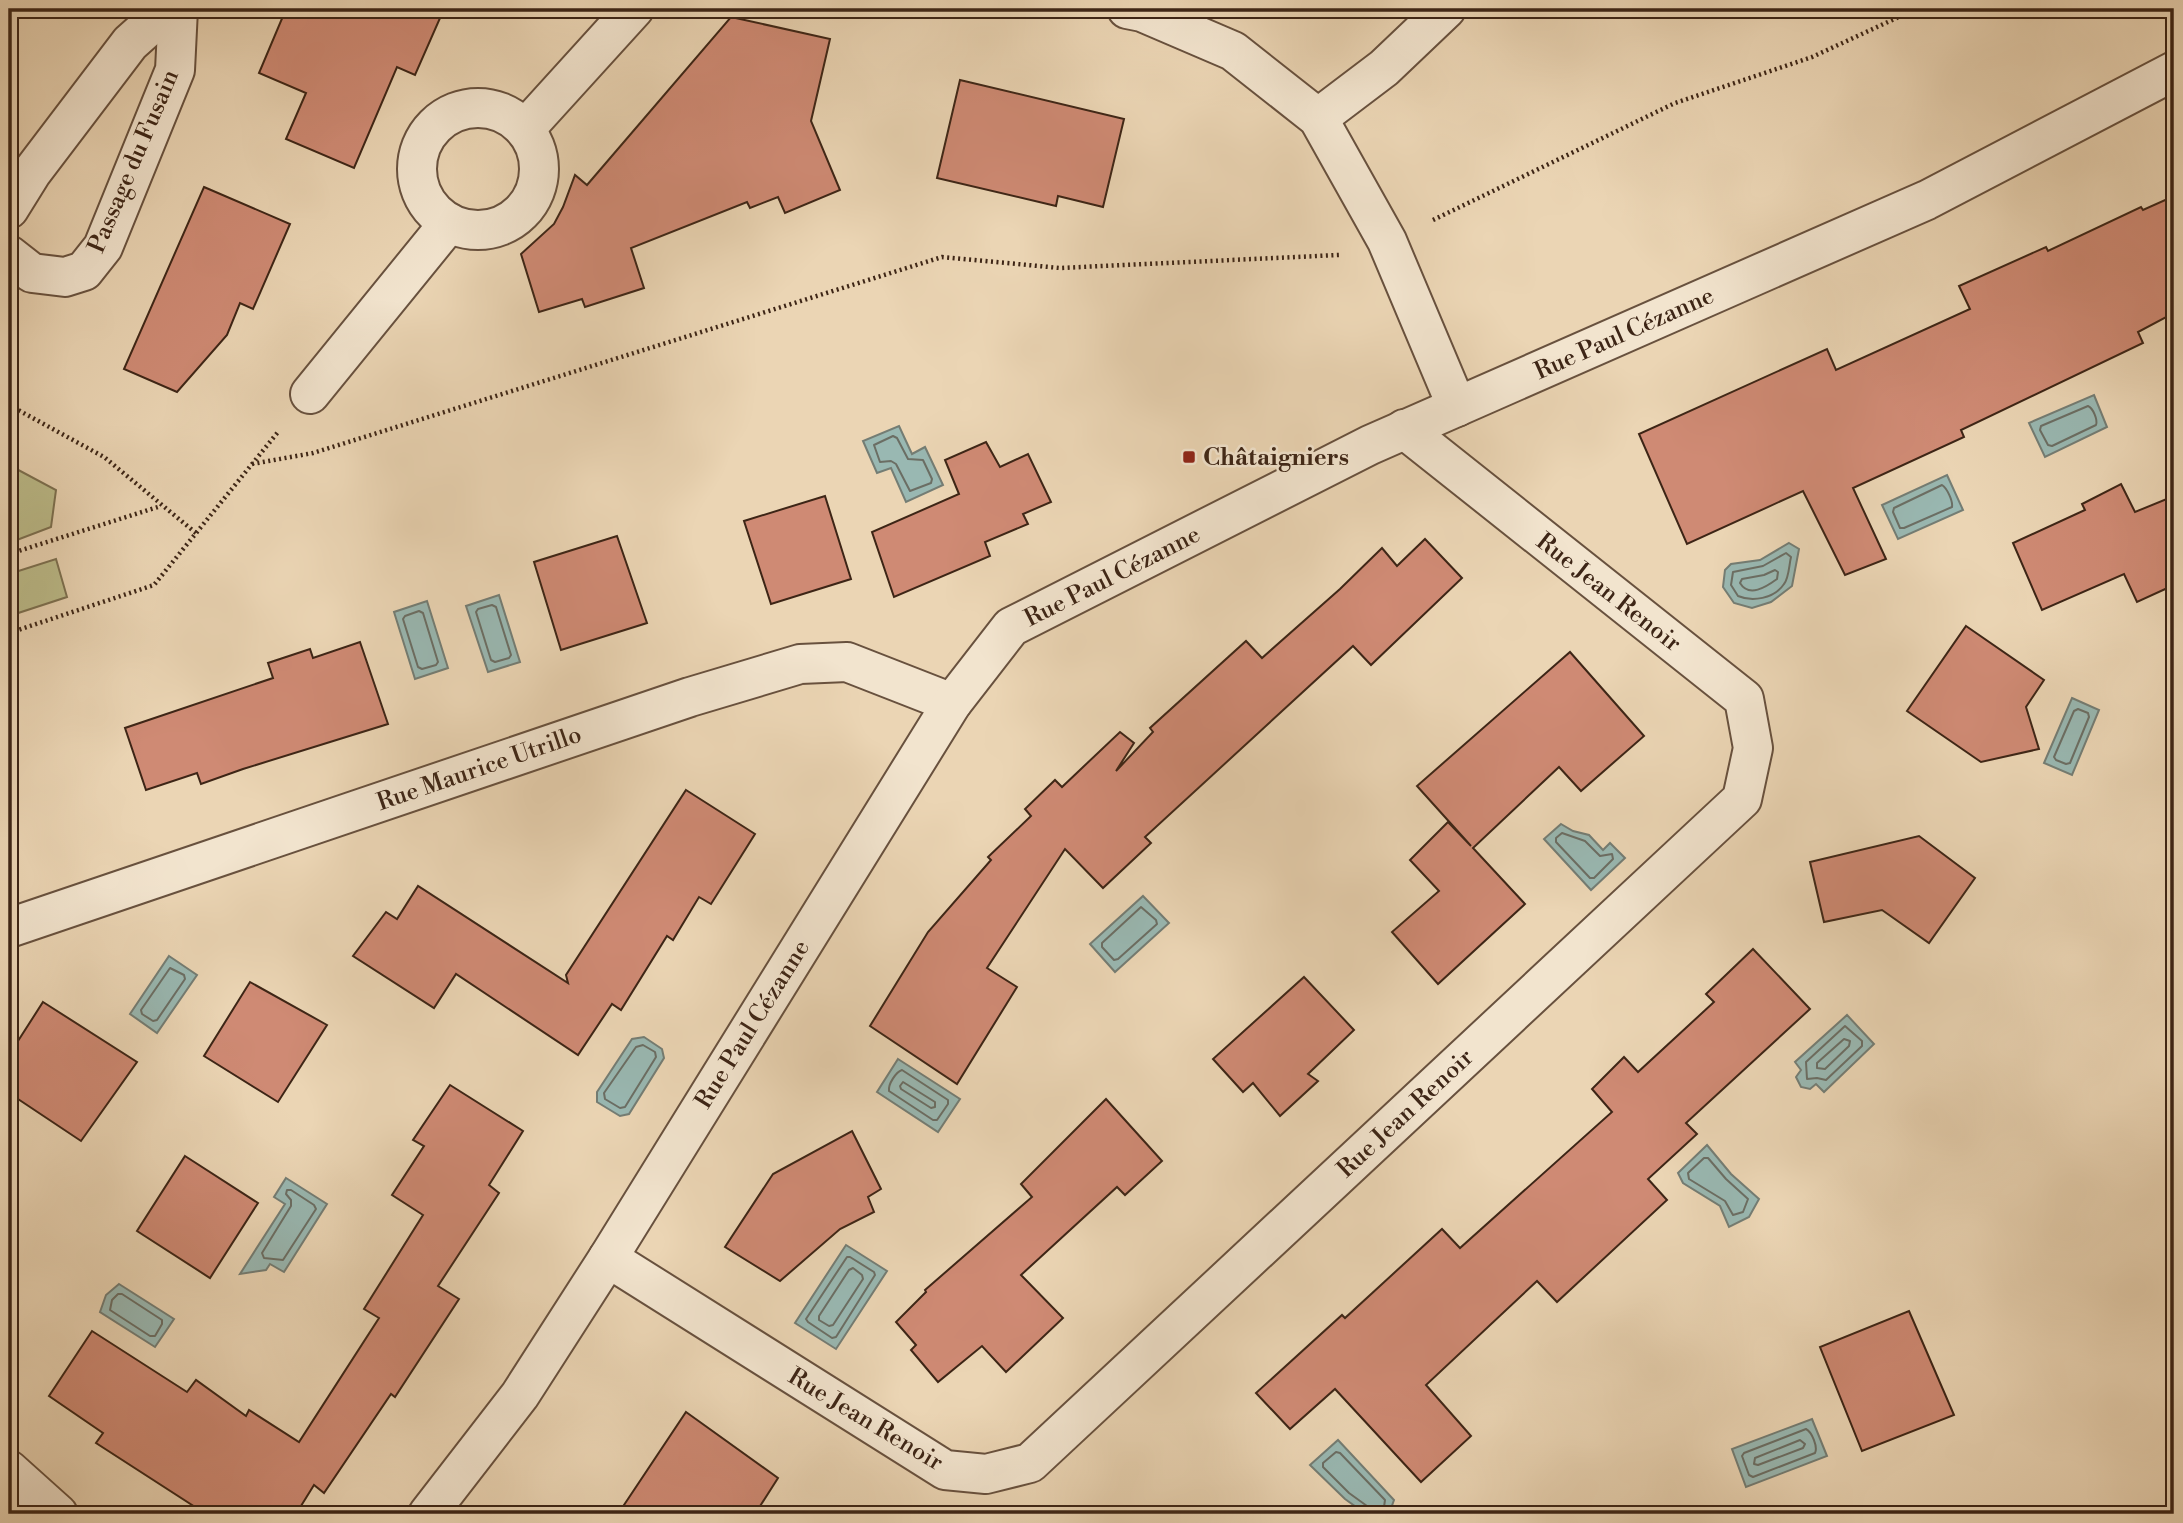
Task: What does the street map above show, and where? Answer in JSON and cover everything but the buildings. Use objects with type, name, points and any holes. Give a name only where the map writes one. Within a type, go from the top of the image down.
[{"type":"street","name":"Passage du Fusain","points":[[9,209],[32,172],[130,43],[168,9]]},
{"type":"street","name":"Passage du Fusain","points":[[9,255],[32,273],[65,276],[84,271],[103,247],[175,70],[178,9]]},
{"type":"street","points":[[525,129],[634,9]]},
{"type":"street","points":[[1128,9],[1142,12],[1233,51],[1318,118],[1387,241],[1457,407]]},
{"type":"street","points":[[1318,118],[1384,68],[1446,9]]},
{"type":"street","name":"Rue Paul Cézanne","points":[[428,1514],[520,1395],[608,1258],[951,703],[1011,627],[1404,429],[1927,200],[2174,71]]},
{"type":"street","points":[[473,108],[492,109],[510,117],[525,129],[536,147],[539,169],[536,189],[526,207],[510,221],[490,229],[469,229],[449,223],[428,204],[417,176],[418,157],[425,139],[437,123],[454,113],[473,108]]},
{"type":"street","points":[[310,394],[449,223]]},
{"type":"street","name":"Rue Jean Renoir","points":[[608,1258],[945,1470],[986,1474],[1030,1463],[1742,799],[1753,748],[1744,699],[1404,429]]},
{"type":"street","name":"Rue Maurice Utrillo","points":[[9,928],[677,701],[800,664],[847,662],[951,703]]},
{"type":"street","points":[[9,1469],[58,1514]]},
{"type":"path","points":[[1431,220],[1675,103],[1812,57],[1916,9]]},
{"type":"path","points":[[9,633],[154,585],[252,464],[313,453],[942,257],[1060,268],[1342,255]]},
{"type":"path","points":[[9,405],[104,457],[196,533]]},
{"type":"path","points":[[9,554],[162,505]]},
{"type":"green space","points":[[9,465],[56,490],[51,527],[9,543]]},
{"type":"green space","points":[[56,559],[67,597],[9,616],[9,574]]},
{"type":"water","points":[[2094,395],[2107,427],[2045,457],[2029,423]]},
{"type":"water","points":[[899,426],[912,454],[925,447],[943,485],[906,502],[891,468],[877,473],[863,441]]},
{"type":"water","points":[[1947,475],[1963,510],[1898,539],[1882,505]]},
{"type":"water","points":[[1789,543],[1799,549],[1792,586],[1771,602],[1752,608],[1734,603],[1723,587],[1725,570],[1731,564],[1760,560]]},
{"type":"water","points":[[499,595],[520,662],[488,672],[466,606]]},
{"type":"water","points":[[427,601],[448,668],[415,679],[394,612]]},
{"type":"water","points":[[2072,698],[2099,710],[2072,775],[2044,763]]},
{"type":"water","points":[[1561,824],[1573,831],[1589,835],[1603,850],[1610,843],[1625,858],[1591,890],[1544,839]]},
{"type":"water","points":[[1143,896],[1169,923],[1115,972],[1090,944]]},
{"type":"water","points":[[169,956],[197,975],[157,1033],[130,1014]]},
{"type":"water","points":[[1847,1015],[1874,1044],[1824,1092],[1816,1084],[1810,1089],[1801,1087],[1796,1077],[1801,1070],[1795,1062]]},
{"type":"water","points":[[644,1037],[662,1049],[664,1058],[629,1114],[620,1116],[597,1102],[597,1092],[632,1039]]},
{"type":"water","points":[[898,1059],[960,1099],[938,1132],[877,1092]]},
{"type":"water","points":[[1707,1145],[1731,1174],[1759,1199],[1749,1217],[1729,1227],[1720,1206],[1683,1183],[1678,1173]]},
{"type":"water","points":[[286,1178],[327,1204],[284,1272],[270,1264],[266,1270],[240,1274],[285,1204],[274,1197]]},
{"type":"water","points":[[846,1245],[887,1271],[836,1349],[795,1323]]},
{"type":"water","points":[[119,1284],[174,1319],[155,1347],[100,1312],[106,1295]]},
{"type":"water","points":[[1812,1419],[1827,1456],[1746,1487],[1732,1449]]},
{"type":"water","points":[[1338,1440],[1394,1500],[1389,1514],[1366,1514],[1345,1499],[1310,1465]]},
{"type":"place","name":"Châtaigniers","points":[[1189,457]]}]
